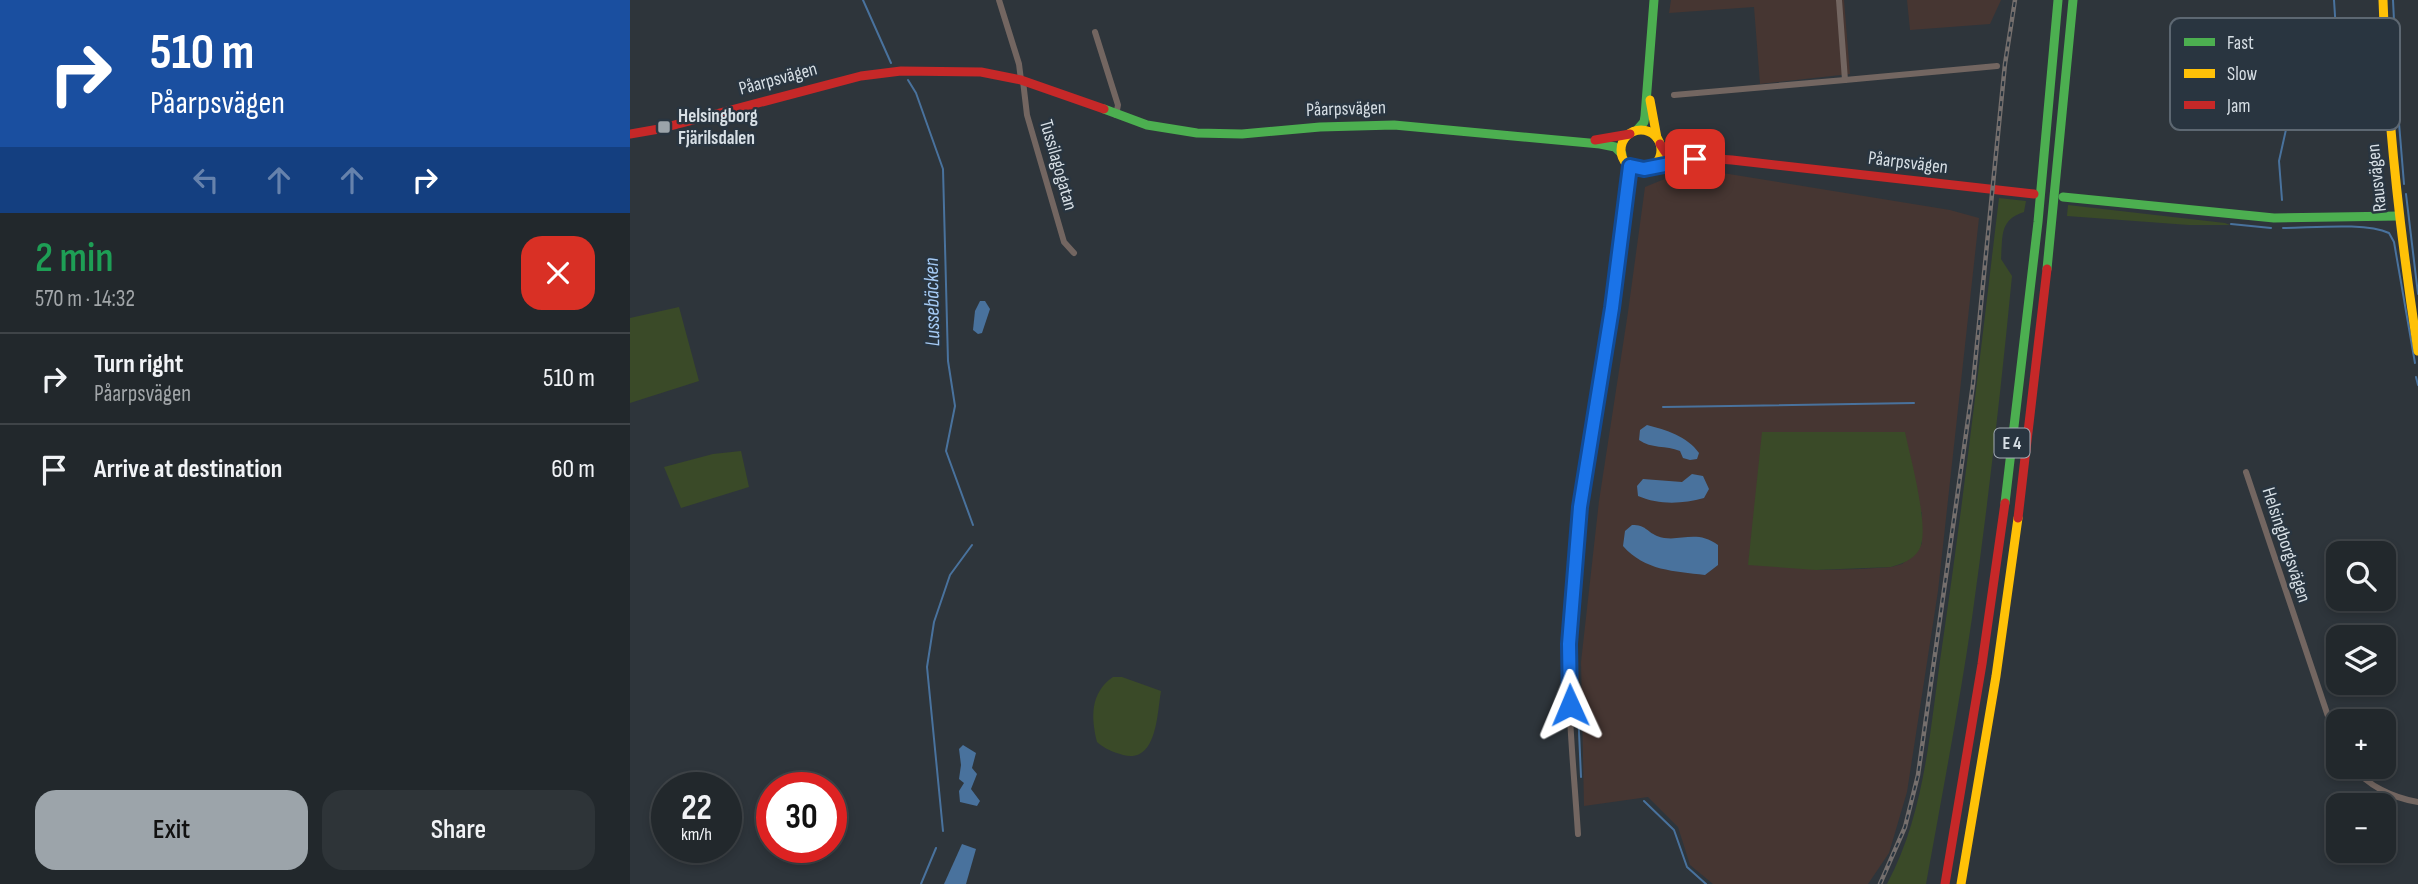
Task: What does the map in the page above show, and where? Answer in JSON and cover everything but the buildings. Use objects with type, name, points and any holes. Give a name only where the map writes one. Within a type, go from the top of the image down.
[{"type":"main road","points":[[1647,82],[1659,141],[1659,158],[1649,167],[1639,169],[1630,166],[1622,154],[1623,142],[1644,122],[1647,82],[1654,0]]},
{"type":"main road","name":"E 4","points":[[1945,884],[1983,660],[2020,387],[2058,0]]},
{"type":"main road","name":"E 4","points":[[1961,884],[1987,729],[2019,504],[2053,218],[2073,0]]},
{"type":"main road","name":"Rausvägen","points":[[2383,0],[2384,18]]},
{"type":"main road","name":"Påarpsvägen","points":[[630,134],[659,129],[825,84],[875,74],[914,71],[970,72],[1022,81],[1116,115],[1162,128],[1197,133],[1242,134],[1320,127],[1394,125],[1610,145],[1622,154]]},
{"type":"main road","name":"Rausvägen","points":[[2391,130],[2399,216],[2418,351]]},
{"type":"main road","name":"Påarpsvägen","points":[[1579,142],[1633,132]]},
{"type":"main road","points":[[1633,132],[1651,133],[1659,141]]},
{"type":"main road","name":"Påarpsvägen","points":[[1659,141],[1671,155],[1695,159],[1732,160],[2034,194]]},
{"type":"main road","name":"Påarpsvägen","points":[[1649,167],[1695,159]]},
{"type":"main road","points":[[2063,197],[2274,218],[2399,216]]},
{"type":"street","points":[[999,0],[1022,81]]},
{"type":"street","points":[[1839,0],[1844,80]]},
{"type":"street","points":[[1095,32],[1118,105],[1116,115]]},
{"type":"street","points":[[1674,95],[1997,66]]},
{"type":"street","name":"Tussilagogatan","points":[[1022,81],[1026,110],[1064,242],[1074,253]]},
{"type":"street","points":[[1578,834],[1570,705],[1569,644],[1572,596],[1580,507],[1612,308],[1630,166]]},
{"type":"street","name":"Helsingborgsvägen","points":[[2246,472],[2326,710]]},
{"type":"street","points":[[2365,779],[2397,797],[2418,802]]},
{"type":"shaded area","points":[[1671,0],[1844,0],[1850,74],[1760,84],[1754,7],[1669,13]]},
{"type":"shaded area","points":[[1907,0],[2001,0],[1990,24],[1910,30]]},
{"type":"shaded area","points":[[1704,170],[1950,210],[1979,218],[1938,591],[1907,792],[1889,853],[1868,884],[1713,884],[1690,865],[1678,827],[1648,797],[1584,806],[1581,662],[1599,501],[1645,187],[1667,178],[1675,171]],"holes":[[[1922,512],[1922,543],[1918,551],[1902,564],[1891,567],[1816,570]]]},
{"type":"green space","points":[[1999,198],[2026,201],[2024,212],[2010,219],[2003,236],[2001,259],[2012,276],[1989,490],[1962,685],[1926,884],[1887,884],[1910,827],[1930,738]]},
{"type":"green space","points":[[2068,205],[2230,225],[2189,225],[2067,216]]},
{"type":"green space","points":[[679,307],[699,381],[630,403],[630,318]]},
{"type":"green space","points":[[1762,432],[1905,432],[1923,527],[1919,550],[1906,561],[1891,567],[1816,570],[1748,565]]},
{"type":"green space","points":[[741,451],[749,487],[681,508],[664,467],[713,454]]},
{"type":"green space","points":[[1113,677],[1122,677],[1161,691],[1156,724],[1149,745],[1134,756],[1116,753],[1097,742],[1094,706],[1100,690]]},
{"type":"water","points":[[980,301],[985,301],[990,309],[982,333],[978,334],[973,330],[975,311]]},
{"type":"water","points":[[1647,425],[1688,442],[1699,453],[1697,459],[1683,458],[1680,451],[1648,445],[1639,440],[1640,430]]},
{"type":"water","points":[[1692,474],[1703,476],[1709,489],[1704,498],[1671,503],[1638,496],[1637,486],[1643,479],[1682,482]]},
{"type":"water","points":[[1632,525],[1643,527],[1665,538],[1694,537],[1710,540],[1718,545],[1718,565],[1705,575],[1671,571],[1641,561],[1623,546],[1625,531]]},
{"type":"water","points":[[963,745],[976,753],[972,768],[977,774],[971,789],[980,801],[977,806],[960,802],[959,791],[964,783],[959,779],[959,749]]},
{"type":"water","points":[[962,844],[976,849],[966,884],[944,884]]},
{"type":"waterway","name":"Lussebäcken","points":[[863,0],[891,63]]},
{"type":"waterway","points":[[2334,0],[2335,18]]},
{"type":"waterway","points":[[2393,0],[2394,18]]},
{"type":"waterway","name":"Lussebäcken","points":[[908,80],[916,93],[943,169],[948,361],[955,406],[946,451],[973,525]]},
{"type":"waterway","points":[[2282,200],[2279,161],[2286,130]]},
{"type":"waterway","points":[[2400,130],[2404,184]]},
{"type":"waterway","points":[[1628,214],[1631,186]]},
{"type":"waterway","points":[[2406,194],[2418,294]]},
{"type":"waterway","points":[[2231,224],[2271,228]]},
{"type":"waterway","points":[[1619,298],[1627,226]]},
{"type":"waterway","points":[[2283,228],[2352,227],[2389,233],[2394,242],[2415,363]]},
{"type":"waterway","points":[[1606,382],[1617,319]]},
{"type":"waterway","points":[[2416,377],[2418,385]]},
{"type":"waterway","points":[[1663,407],[1914,403]]},
{"type":"waterway","points":[[1581,777],[1575,641],[1586,507],[1600,425]]},
{"type":"waterway","name":"Lussebäcken","points":[[943,831],[927,667],[934,622],[950,575],[972,545]]},
{"type":"waterway","points":[[1644,801],[1674,830],[1687,867],[1706,884]]},
{"type":"waterway","name":"Lussebäcken","points":[[921,884],[936,848]]},
{"type":"railway","points":[[1880,884],[1905,827],[1918,775],[1973,384],[2005,64],[2015,0]]},
{"type":"traffic: fast","points":[[1637,130],[1644,122],[1645,116],[1654,0]]},
{"type":"traffic: fast","points":[[2005,503],[2038,222],[2058,0]]},
{"type":"traffic: fast","points":[[2047,269],[2073,0]]},
{"type":"traffic: fast","points":[[1104,109],[1147,125],[1197,133],[1242,134],[1320,127],[1394,125],[1600,144],[1615,147],[1622,154]]},
{"type":"traffic: fast","points":[[2063,197],[2274,218],[2399,216]]},
{"type":"traffic: slow","points":[[2383,0],[2384,18]]},
{"type":"traffic: slow","points":[[1650,100],[1657,138]]},
{"type":"traffic: slow","points":[[1641,130],[1655,136],[1661,150],[1655,164],[1641,170],[1627,164],[1621,150],[1627,136],[1641,130]]},
{"type":"traffic: slow","points":[[2391,130],[2405,263],[2418,351]]},
{"type":"traffic: slow","points":[[1651,167],[1682,161]]},
{"type":"traffic: slow","points":[[1961,884],[1996,676],[2018,518]]},
{"type":"traffic: jam","points":[[630,134],[659,129],[861,76],[901,71],[981,72],[1021,80],[1104,109]]},
{"type":"traffic: jam","points":[[1595,140],[1630,134]]},
{"type":"traffic: jam","points":[[1660,144],[1666,153],[1674,156],[1732,160],[2034,194]]},
{"type":"traffic: jam","points":[[2018,518],[2047,269]]},
{"type":"traffic: jam","points":[[1945,884],[1982,664],[2005,503]]},
{"type":"place","name":"Helsingborg Fjärilsdalen","points":[[664,127]]},
{"type":"route","points":[[1570,705],[1569,644],[1580,507],[1612,308],[1626,182],[1630,166],[1644,169],[1695,159]]}]
